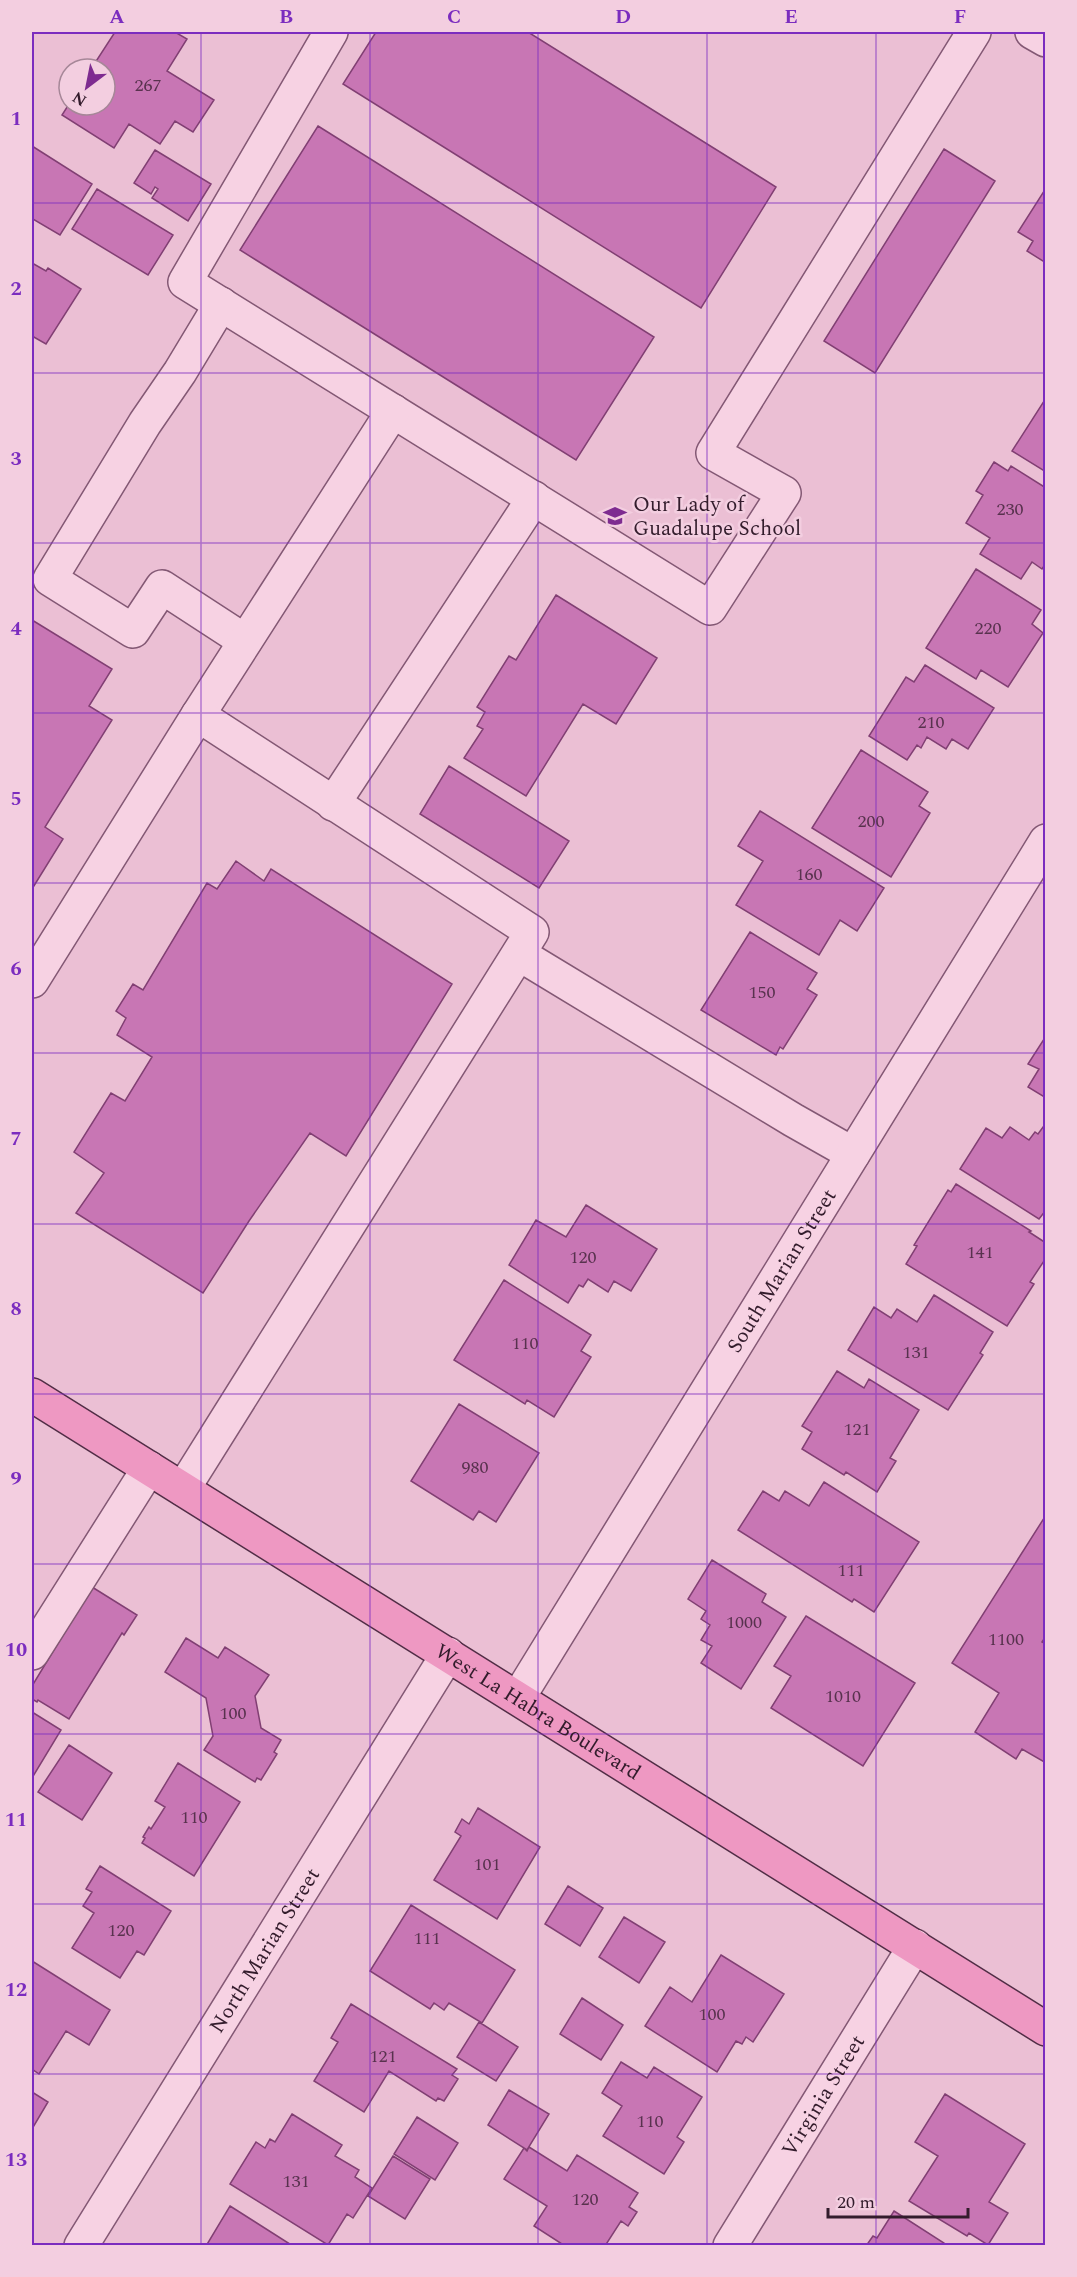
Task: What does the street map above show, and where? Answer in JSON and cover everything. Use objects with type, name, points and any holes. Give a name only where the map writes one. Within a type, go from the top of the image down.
[{"type":"main road","name":"West La Habra Boulevard","points":[[32,1395],[1046,2029]]},
{"type":"street","points":[[331,32],[185,282],[710,608],[784,493],[713,453],[974,32]]},
{"type":"street","points":[[1032,32],[1046,40]]},
{"type":"street","points":[[221,304],[50,579],[134,631],[162,587],[245,641]]},
{"type":"street","points":[[32,981],[245,641],[393,411]]},
{"type":"street","points":[[333,804],[534,498]]},
{"type":"street","points":[[198,716],[333,804],[526,943],[793,1119],[853,1154]]},
{"type":"street","name":"South Marian Street","points":[[518,1698],[1046,841]]},
{"type":"street","points":[[183,1489],[526,943]]},
{"type":"street","points":[[32,1653],[149,1468]]},
{"type":"street","name":"North Marian Street","points":[[81,2246],[448,1654]]},
{"type":"street","name":"Virginia Street","points":[[730,2246],[915,1946]]},
{"type":"building","points":[[115,32],[175,32],[187,39],[167,71],[214,100],[193,132],[175,121],[160,144],[129,124],[114,148],[65,117],[117,117],[117,57],[99,57]]},
{"type":"building","points":[[376,32],[528,32],[776,187],[701,308],[343,84]]},
{"type":"building","points":[[318,126],[654,337],[576,460],[240,250]]},
{"type":"building","points":[[32,146],[92,184],[60,235],[33,219],[32,221]]},
{"type":"building","points":[[944,149],[995,181],[875,373],[824,341]]},
{"type":"building","points":[[155,150],[211,184],[188,221],[152,198],[158,189],[155,187],[151,194],[134,183]]},
{"type":"building","points":[[1046,188],[1046,263],[1027,251],[1033,241],[1018,232]]},
{"type":"building","points":[[97,189],[173,235],[148,275],[72,229]]},
{"type":"building","points":[[32,263],[46,271],[48,268],[81,289],[46,344],[32,336]]},
{"type":"building","points":[[1046,398],[1046,472],[1012,451]]},
{"type":"building","points":[[994,462],[1008,471],[1011,466],[1046,488],[1046,563],[1042,569],[1032,562],[1021,579],[980,554],[990,538],[966,523],[983,495],[976,491]]},
{"type":"building","points":[[976,569],[1041,610],[1032,624],[1043,633],[1008,687],[981,670],[976,679],[926,648]]},
{"type":"building","points":[[556,595],[657,658],[616,724],[583,704],[526,796],[464,758],[483,729],[477,726],[485,712],[477,707],[509,656],[516,660]]},
{"type":"building","points":[[32,620],[112,669],[89,706],[112,720],[45,827],[63,839],[32,889]]},
{"type":"building","points":[[925,665],[994,708],[968,749],[952,739],[946,749],[927,737],[921,748],[917,745],[907,760],[869,736],[906,677],[914,682]]},
{"type":"building","points":[[861,750],[928,792],[919,806],[930,813],[891,877],[812,828]]},
{"type":"building","points":[[449,766],[569,841],[539,888],[420,814]]},
{"type":"building","points":[[760,811],[884,888],[857,931],[840,920],[819,955],[736,905],[763,861],[738,846]]},
{"type":"building","points":[[236,861],[264,881],[271,869],[452,984],[346,1156],[310,1133],[203,1293],[76,1213],[104,1173],[74,1152],[111,1093],[125,1101],[152,1057],[117,1035],[126,1018],[116,1011],[133,984],[143,990],[207,883],[217,889]]},
{"type":"building","points":[[750,932],[817,973],[807,989],[817,995],[783,1049],[780,1047],[776,1055],[701,1010]]},
{"type":"building","points":[[1046,1036],[1046,1098],[1028,1087],[1039,1069],[1028,1064]]},
{"type":"building","points":[[1046,1123],[1046,1210],[1039,1219],[960,1169],[986,1128],[1002,1138],[1010,1127],[1029,1140],[1035,1132],[1038,1134]]},
{"type":"building","points":[[956,1184],[1031,1231],[1029,1232],[1046,1243],[1046,1258],[1030,1282],[1034,1284],[1007,1326],[906,1264],[917,1246],[914,1245],[948,1190],[951,1192]]},
{"type":"building","points":[[586,1205],[657,1249],[631,1291],[614,1281],[608,1292],[588,1279],[583,1287],[579,1285],[568,1303],[509,1265],[536,1220],[566,1237]]},
{"type":"building","points":[[504,1280],[591,1335],[581,1351],[591,1357],[554,1417],[527,1400],[525,1404],[454,1360]]},
{"type":"building","points":[[934,1295],[993,1332],[980,1353],[983,1355],[948,1410],[848,1350],[874,1307],[891,1318],[897,1309],[917,1322]]},
{"type":"building","points":[[837,1371],[864,1388],[869,1379],[919,1410],[890,1458],[896,1461],[877,1492],[846,1472],[844,1475],[802,1449],[812,1432],[802,1426]]},
{"type":"building","points":[[459,1404],[539,1453],[496,1522],[479,1511],[473,1520],[411,1481]]},
{"type":"building","points":[[824,1482],[919,1542],[874,1612],[854,1599],[852,1602],[738,1530],[763,1491],[779,1501],[785,1491],[809,1506]]},
{"type":"building","points":[[1046,1515],[1046,1636],[1042,1642],[1046,1644],[1046,1763],[1022,1749],[1016,1759],[975,1732],[999,1693],[952,1663]]},
{"type":"building","points":[[712,1560],[766,1594],[762,1602],[786,1617],[741,1689],[701,1663],[712,1646],[701,1640],[710,1625],[701,1619],[706,1611],[688,1599]]},
{"type":"building","points":[[92,1587],[137,1615],[124,1635],[122,1633],[69,1719],[38,1700],[37,1702],[32,1699],[32,1686]]},
{"type":"building","points":[[806,1616],[915,1683],[863,1766],[771,1708],[791,1676],[774,1666]]},
{"type":"building","points":[[186,1638],[218,1658],[225,1647],[269,1675],[255,1696],[261,1728],[281,1740],[274,1752],[277,1754],[261,1780],[257,1778],[255,1782],[204,1750],[213,1736],[206,1698],[165,1672]]},
{"type":"building","points":[[32,1712],[61,1730],[32,1778]]},
{"type":"building","points":[[69,1745],[112,1773],[82,1820],[38,1792]]},
{"type":"building","points":[[178,1763],[240,1802],[194,1876],[142,1843],[149,1827],[151,1829],[165,1807],[155,1801]]},
{"type":"building","points":[[478,1808],[540,1847],[497,1919],[434,1880],[461,1836],[455,1832],[462,1819],[469,1824]]},
{"type":"building","points":[[100,1866],[171,1911],[144,1955],[137,1951],[120,1978],[72,1948],[94,1913],[83,1906],[92,1892],[86,1889]]},
{"type":"building","points":[[568,1886],[603,1908],[580,1946],[545,1924]]},
{"type":"building","points":[[411,1905],[515,1970],[482,2023],[449,2003],[444,2010],[434,2003],[430,2009],[370,1971]]},
{"type":"building","points":[[624,1917],[665,1942],[639,1983],[599,1957]]},
{"type":"building","points":[[721,1955],[784,1994],[753,2042],[746,2037],[742,2044],[736,2041],[717,2072],[645,2026],[670,1987],[692,2002]]},
{"type":"building","points":[[32,1961],[110,2010],[89,2045],[66,2031],[39,2074],[32,2069]]},
{"type":"building","points":[[582,1998],[623,2025],[601,2060],[560,2034]]},
{"type":"building","points":[[351,2004],[457,2069],[452,2075],[458,2079],[444,2101],[438,2098],[436,2101],[389,2071],[364,2112],[314,2081],[338,2042],[331,2038]]},
{"type":"building","points":[[479,2022],[518,2047],[496,2081],[457,2057]]},
{"type":"building","points":[[621,2062],[647,2078],[654,2067],[702,2097],[677,2137],[684,2142],[664,2174],[603,2136],[622,2106],[602,2093]]},
{"type":"building","points":[[509,2090],[549,2114],[527,2150],[488,2125]]},
{"type":"building","points":[[32,2092],[48,2102],[32,2129]]},
{"type":"building","points":[[945,2094],[1025,2144],[989,2202],[1008,2213],[988,2245],[969,2233],[967,2236],[909,2201],[938,2156],[915,2142]]},
{"type":"building","points":[[292,2114],[342,2145],[335,2156],[359,2170],[355,2177],[372,2188],[353,2218],[347,2214],[328,2245],[230,2184],[256,2142],[265,2148],[270,2139],[275,2142]]},
{"type":"building","points":[[417,2117],[458,2143],[435,2180],[394,2154]]},
{"type":"building","points":[[529,2147],[567,2171],[577,2155],[638,2193],[629,2207],[637,2212],[628,2226],[621,2221],[605,2246],[565,2246],[534,2226],[547,2206],[504,2179],[524,2148],[527,2151]]},
{"type":"building","points":[[393,2156],[430,2179],[405,2219],[368,2196]]},
{"type":"building","points":[[230,2206],[293,2246],[206,2246]]},
{"type":"building","points":[[894,2211],[944,2243],[943,2246],[866,2246],[873,2236],[877,2238]]},
{"type":"place","name":"Our Lady of Guadalupe School","points":[[615,516]]}]
